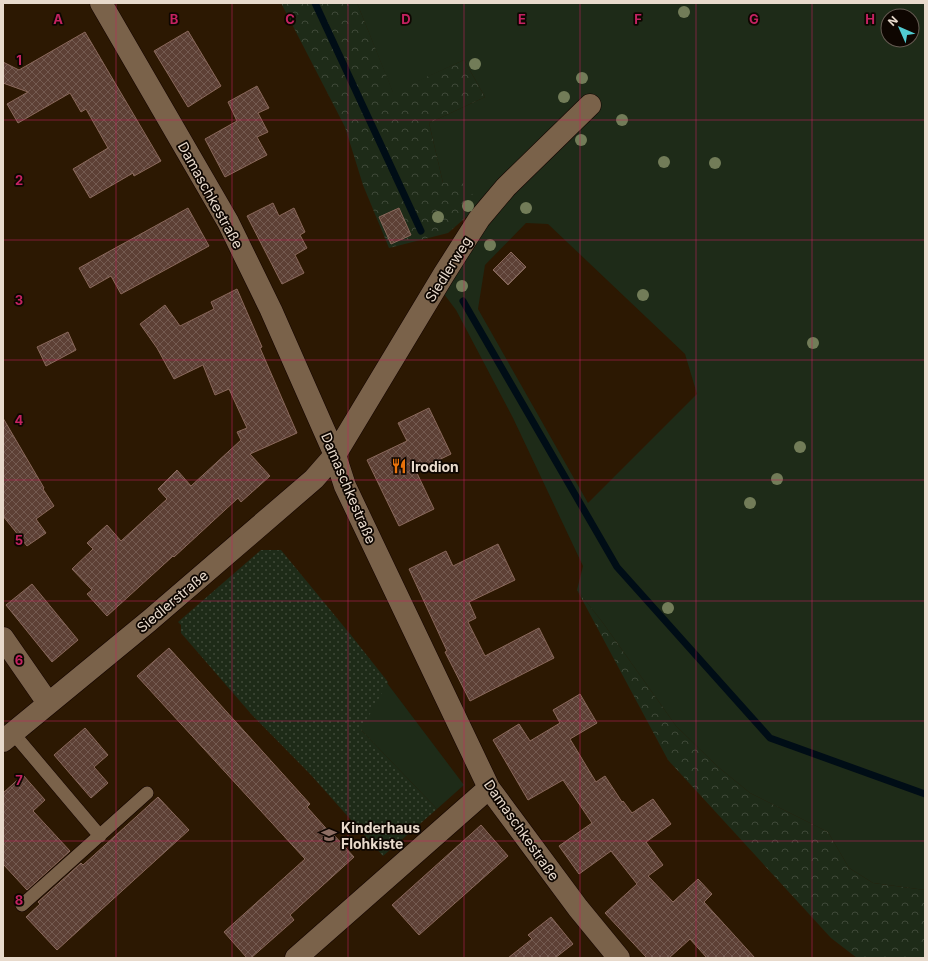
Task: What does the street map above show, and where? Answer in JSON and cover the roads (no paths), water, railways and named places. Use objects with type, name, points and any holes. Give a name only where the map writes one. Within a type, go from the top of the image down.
[{"type":"street","name":"Damaschkestraße","points":[[101,3],[228,222],[271,310],[335,455],[345,486],[490,788],[578,908],[619,958]]},
{"type":"street","name":"Siedlerweg","points":[[335,455],[444,274],[479,219],[506,188],[590,105]]},
{"type":"street","name":"Siedlerstraße","points":[[8,737],[149,621],[291,499],[314,479],[335,455]]},
{"type":"street","points":[[3,638],[48,703]]},
{"type":"street","points":[[296,958],[490,788]]},
{"type":"lane","points":[[8,737],[100,836]]},
{"type":"lane","points":[[22,905],[147,793]]},
{"type":"waterway","points":[[315,3],[421,231]]},
{"type":"waterway","points":[[463,301],[617,567],[770,738],[925,794]]},
{"type":"place","name":"Irodion","points":[[399,466]]},
{"type":"place","name":"Kinderhaus Flohkiste","points":[[329,835]]}]
